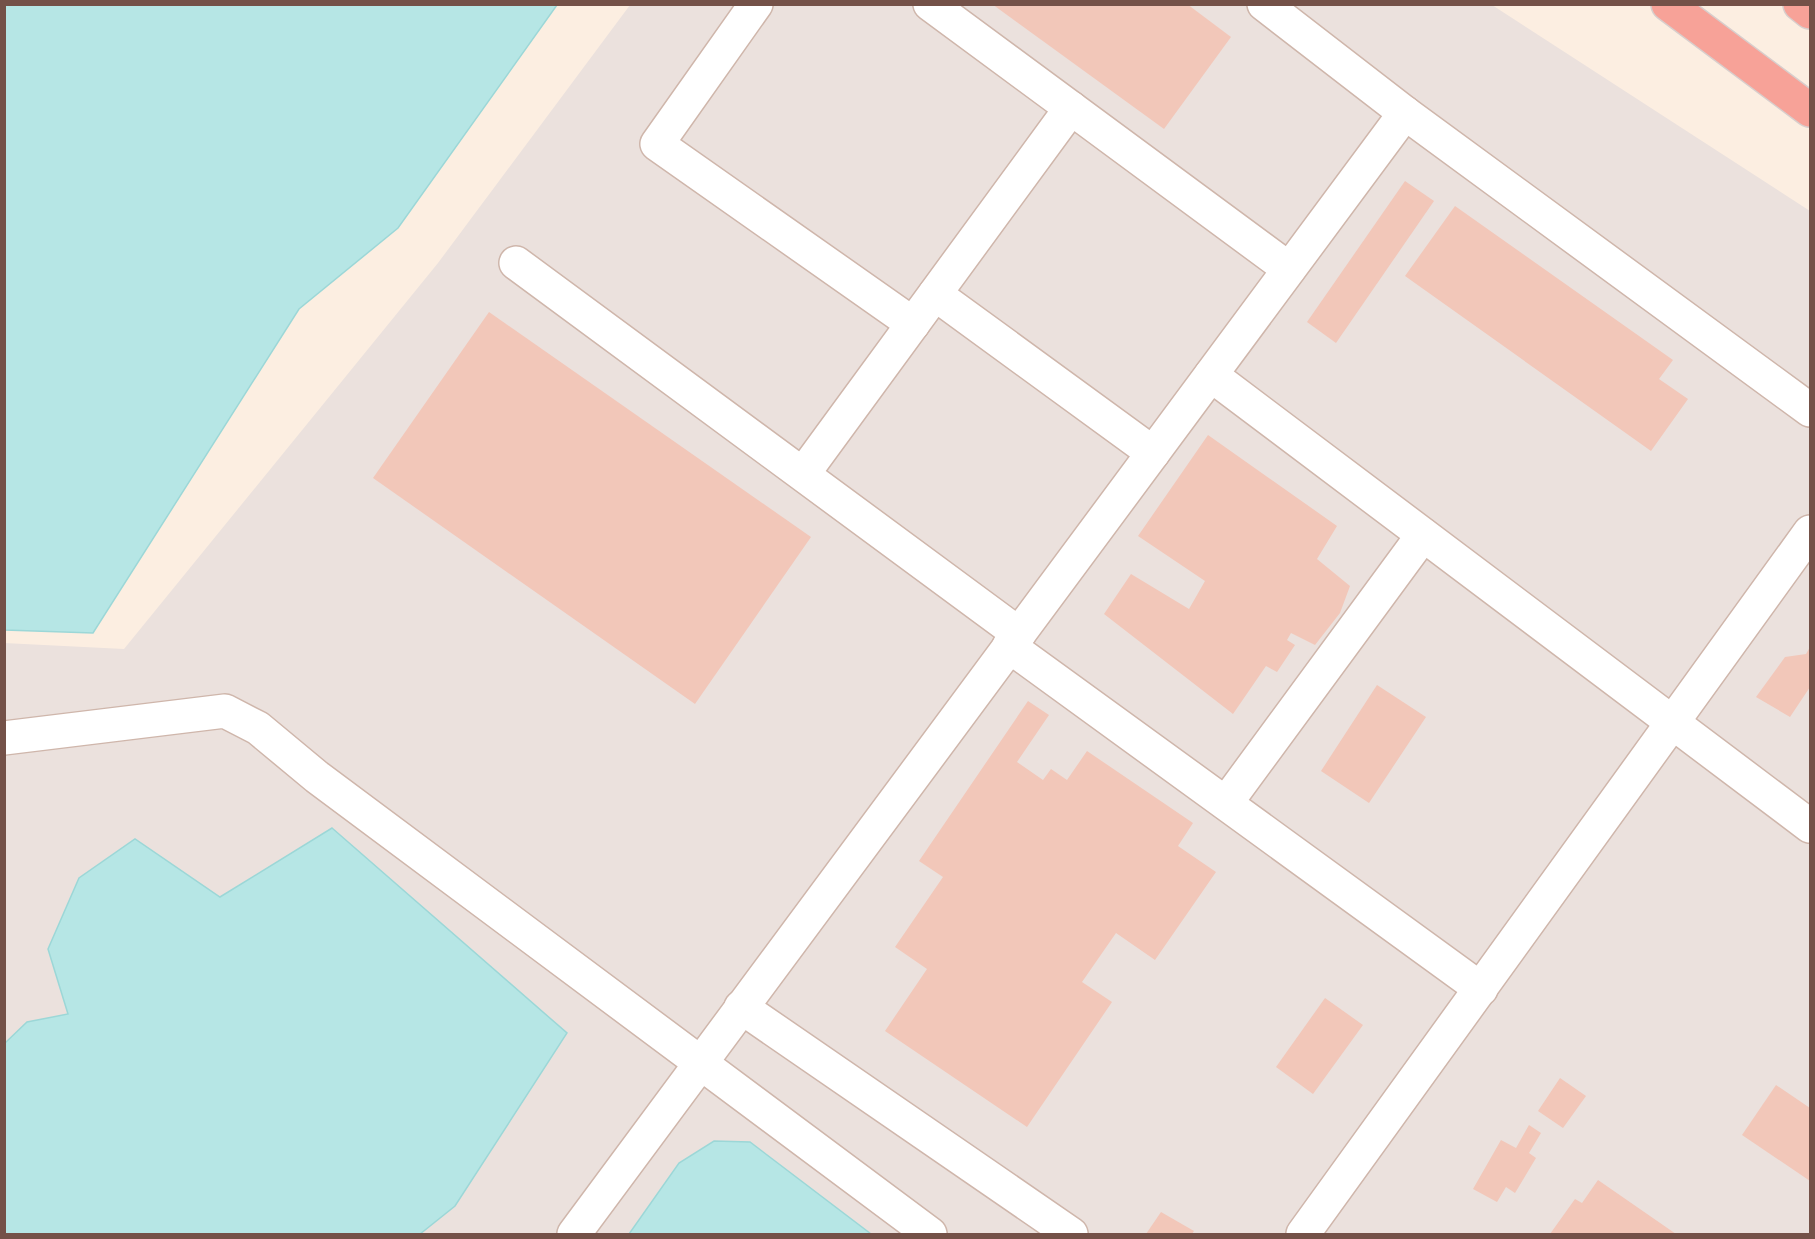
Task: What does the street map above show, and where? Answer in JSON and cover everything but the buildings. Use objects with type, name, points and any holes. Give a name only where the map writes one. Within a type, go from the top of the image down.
[{"type":"highway","points":[[1668,4],[1810,110]]},
{"type":"highway","points":[[1693,4],[1810,85]]},
{"type":"highway","points":[[1800,4],[1810,12]]},
{"type":"lane","points":[[756,4],[657,144],[913,324]]},
{"type":"lane","points":[[930,4],[1289,269]]},
{"type":"lane","points":[[1264,4],[1405,113],[1810,410]]},
{"type":"lane","points":[[803,474],[1071,108]]},
{"type":"lane","points":[[574,1234],[1405,113]]},
{"type":"lane","points":[[516,263],[803,474],[1226,803],[1480,989]]},
{"type":"lane","points":[[935,294],[1153,453]]},
{"type":"lane","points":[[1211,375],[1810,826]]},
{"type":"lane","points":[[1303,1234],[1810,532]]},
{"type":"lane","points":[[1226,803],[1423,535]]},
{"type":"lane","points":[[4,738],[225,711],[258,728],[317,777],[930,1234]]},
{"type":"lane","points":[[741,1007],[1071,1234]]},
{"type":"shaded area","points":[[630,5],[1492,5],[1810,211],[1810,1234],[5,1234],[4,643],[124,649],[438,263]]},
{"type":"water","points":[[5,4],[557,5],[398,228],[299,309],[93,633],[5,630]]},
{"type":"water","points":[[332,828],[567,1033],[455,1206],[420,1234],[5,1234],[5,1043],[27,1022],[68,1014],[48,949],[79,878],[135,839],[220,897]]},
{"type":"water","points":[[714,1141],[750,1142],[871,1234],[629,1234],[679,1163]]}]
